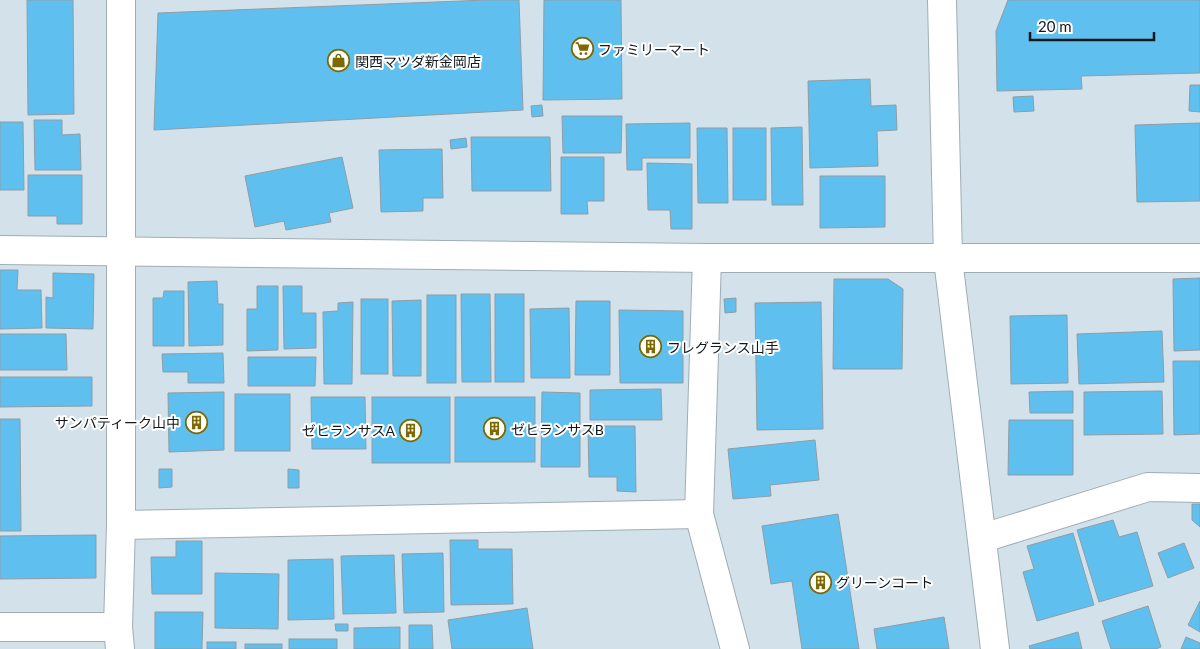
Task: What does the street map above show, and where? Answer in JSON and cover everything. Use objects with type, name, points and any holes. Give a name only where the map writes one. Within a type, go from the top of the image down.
[{"type":"street","points":[[0,627],[119,638],[121,525],[121,0]]},
{"type":"street","points":[[942,0],[948,259],[996,649]]},
{"type":"street","points":[[0,250],[708,258],[1200,258]]},
{"type":"street","points":[[708,258],[699,514],[735,649]]},
{"type":"street","points":[[983,538],[1148,487],[1200,488]]},
{"type":"street","points":[[121,525],[699,514]]},
{"type":"building","points":[[27,0],[73,0],[74,114],[28,115]]},
{"type":"building","name":"関西マツダ新金岡店","points":[[519,0],[523,110],[154,130],[158,13]]},
{"type":"building","name":"ファミリーマート","points":[[544,0],[621,0],[622,99],[543,100]]},
{"type":"building","points":[[1008,0],[1200,0],[1200,73],[1081,76],[1082,89],[997,91],[996,31]]},
{"type":"building","points":[[870,79],[871,106],[896,105],[897,130],[877,131],[878,166],[810,168],[808,81]]},
{"type":"building","points":[[1190,85],[1200,85],[1200,112],[1189,111]]},
{"type":"building","points":[[1033,96],[1034,111],[1014,112],[1013,97]]},
{"type":"building","points":[[542,105],[543,116],[532,117],[531,106]]},
{"type":"building","points":[[562,116],[622,116],[621,153],[563,153]]},
{"type":"building","points":[[34,120],[62,120],[62,135],[80,134],[81,170],[35,170]]},
{"type":"building","points":[[0,122],[23,122],[24,190],[0,190]]},
{"type":"building","points":[[690,123],[690,158],[642,158],[642,170],[627,170],[626,124]]},
{"type":"building","points":[[1200,123],[1200,201],[1137,202],[1135,125]]},
{"type":"building","points":[[802,127],[803,205],[772,205],[771,128]]},
{"type":"building","points":[[697,128],[727,128],[728,203],[698,203]]},
{"type":"building","points":[[733,128],[766,128],[766,200],[733,200]]},
{"type":"building","points":[[471,137],[550,137],[551,191],[472,191]]},
{"type":"building","points":[[466,138],[467,147],[451,149],[450,140]]},
{"type":"building","points":[[442,149],[443,198],[423,198],[423,211],[381,212],[379,150]]},
{"type":"building","points":[[342,157],[353,208],[329,213],[331,222],[286,230],[284,221],[255,227],[245,176]]},
{"type":"building","points":[[561,157],[604,157],[604,201],[587,201],[588,214],[561,214]]},
{"type":"building","points":[[647,163],[692,164],[692,229],[671,229],[670,210],[648,210]]},
{"type":"building","points":[[28,175],[82,175],[82,224],[57,224],[57,216],[28,216]]},
{"type":"building","points":[[820,176],[885,176],[885,227],[820,228]]},
{"type":"building","points":[[0,270],[18,270],[17,290],[41,290],[42,328],[0,329]]},
{"type":"building","points":[[53,273],[94,274],[93,329],[46,328],[46,297],[53,298]]},
{"type":"building","points":[[1200,278],[1200,350],[1174,351],[1173,279]]},
{"type":"building","points":[[834,279],[888,279],[903,289],[902,369],[833,369]]},
{"type":"building","points":[[217,281],[218,304],[223,304],[223,345],[189,346],[188,282]]},
{"type":"building","points":[[257,286],[278,286],[278,350],[247,351],[247,309],[257,309]]},
{"type":"building","points":[[283,286],[302,286],[302,313],[316,313],[316,348],[284,349]]},
{"type":"building","points":[[164,291],[184,291],[184,346],[153,346],[153,298],[163,298]]},
{"type":"building","points":[[461,294],[490,294],[491,382],[462,382]]},
{"type":"building","points":[[495,294],[524,294],[524,382],[495,382]]},
{"type":"building","points":[[427,295],[456,295],[456,383],[427,383]]},
{"type":"building","points":[[736,298],[736,312],[725,313],[724,299]]},
{"type":"building","points":[[361,299],[388,299],[388,374],[361,374]]},
{"type":"building","points":[[421,300],[421,376],[393,376],[392,301]]},
{"type":"building","points":[[576,301],[610,301],[610,375],[575,375]]},
{"type":"building","points":[[353,302],[352,384],[324,384],[323,312],[338,311],[338,303]]},
{"type":"building","points":[[821,302],[823,429],[757,430],[755,303]]},
{"type":"building","points":[[569,308],[570,378],[531,378],[530,309]]},
{"type":"building","name":"フレグランス山手","points":[[619,310],[683,311],[683,383],[620,383]]},
{"type":"building","points":[[1067,315],[1068,383],[1011,384],[1010,316]]},
{"type":"building","points":[[1162,331],[1164,382],[1079,384],[1077,334]]},
{"type":"building","points":[[0,334],[66,334],[67,370],[0,370]]},
{"type":"building","points":[[223,353],[224,383],[188,383],[188,372],[163,372],[162,354]]},
{"type":"building","points":[[248,357],[316,357],[315,386],[248,386]]},
{"type":"building","points":[[1173,361],[1200,361],[1200,434],[1174,435]]},
{"type":"building","points":[[0,377],[92,377],[92,406],[0,407]]},
{"type":"building","points":[[661,389],[662,420],[590,420],[590,390]]},
{"type":"building","points":[[1073,391],[1073,413],[1030,413],[1029,392]]},
{"type":"building","points":[[1162,391],[1163,434],[1084,435],[1084,392]]},
{"type":"building","name":"サンパティーク山中","points":[[224,392],[224,450],[169,452],[168,393]]},
{"type":"building","points":[[542,392],[580,393],[580,467],[541,467]]},
{"type":"building","points":[[235,394],[290,394],[290,451],[235,451]]},
{"type":"building","points":[[311,397],[365,397],[366,449],[312,449]]},
{"type":"building","name":"ゼヒランサスA","points":[[372,397],[450,397],[450,463],[372,463]]},
{"type":"building","name":"ゼヒランサスB","points":[[455,397],[535,397],[535,462],[455,462]]},
{"type":"building","points":[[0,419],[20,419],[21,531],[0,531]]},
{"type":"building","points":[[1009,420],[1073,420],[1073,475],[1008,475]]},
{"type":"building","points":[[588,426],[635,426],[636,492],[617,491],[617,477],[589,477]]},
{"type":"building","points":[[815,440],[819,480],[770,485],[771,496],[733,499],[728,449]]},
{"type":"building","points":[[159,469],[172,469],[172,487],[159,488]]},
{"type":"building","points":[[288,469],[299,470],[299,488],[288,488]]},
{"type":"building","points":[[1192,504],[1200,504],[1200,527],[1192,520]]},
{"type":"building","name":"グリーンコート","points":[[838,514],[859,649],[802,649],[792,581],[771,584],[762,526]]},
{"type":"building","points":[[1113,520],[1119,537],[1137,532],[1153,586],[1099,602],[1077,530]]},
{"type":"building","points":[[1073,533],[1094,605],[1037,621],[1023,572],[1034,569],[1027,546]]},
{"type":"building","points":[[96,535],[96,578],[0,579],[0,536]]},
{"type":"building","points":[[450,540],[478,540],[478,549],[512,549],[513,604],[451,605]]},
{"type":"building","points":[[176,541],[202,541],[202,594],[152,594],[151,557],[176,557]]},
{"type":"building","points":[[1184,543],[1194,568],[1168,578],[1158,553]]},
{"type":"building","points":[[443,553],[444,612],[404,613],[402,554]]},
{"type":"building","points":[[394,555],[396,613],[343,614],[341,556]]},
{"type":"building","points":[[333,559],[334,619],[288,620],[288,560]]},
{"type":"building","points":[[215,573],[279,574],[278,629],[215,628]]},
{"type":"building","points":[[1200,601],[1200,632],[1188,625]]},
{"type":"building","points":[[1148,606],[1161,647],[1156,649],[1111,649],[1102,621]]},
{"type":"building","points":[[527,608],[533,649],[452,649],[448,620]]},
{"type":"building","points":[[155,612],[203,612],[202,649],[155,649]]},
{"type":"building","points":[[944,617],[949,649],[877,649],[874,629]]},
{"type":"building","points":[[335,624],[348,624],[348,631],[336,631]]},
{"type":"building","points":[[409,625],[432,625],[433,649],[409,649]]},
{"type":"building","points":[[400,627],[400,649],[354,649],[354,628]]},
{"type":"building","points":[[1078,632],[1082,649],[1030,649],[1029,646]]},
{"type":"building","points":[[1186,637],[1200,643],[1200,649],[1181,649]]},
{"type":"building","points":[[289,639],[337,639],[337,649],[289,649]]},
{"type":"building","points":[[207,642],[236,642],[236,649],[207,649]]},
{"type":"building","points":[[245,644],[282,644],[282,649],[245,649]]},
{"type":"place","name":"ファミリーマート","points":[[582,49]]},
{"type":"place","name":"関西マツダ新金岡店","points":[[339,61]]},
{"type":"place","name":"フレグランス山手","points":[[651,347]]},
{"type":"place","name":"サンパティーク山中","points":[[196,422]]},
{"type":"place","name":"ゼヒランサスB","points":[[495,429]]},
{"type":"place","name":"ゼヒランサスA","points":[[411,430]]},
{"type":"place","name":"グリーンコート","points":[[820,582]]}]
